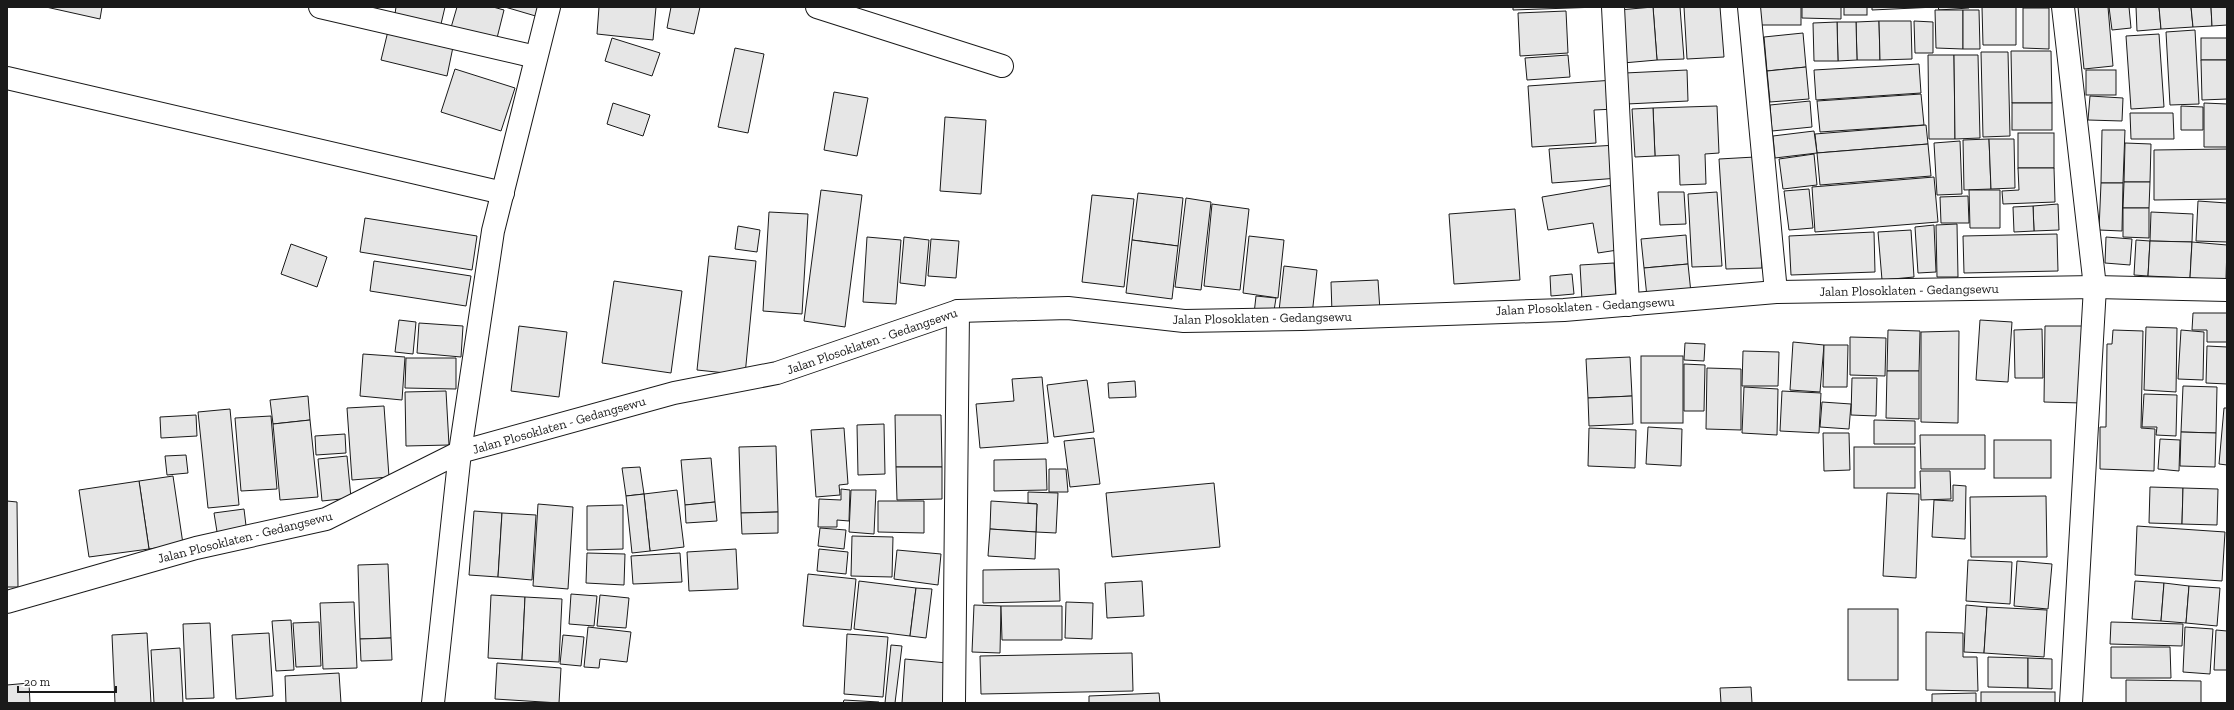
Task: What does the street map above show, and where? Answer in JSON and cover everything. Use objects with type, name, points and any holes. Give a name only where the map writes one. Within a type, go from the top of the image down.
[{"type":"street","points":[[320,7],[536,57]]},
{"type":"street","points":[[433,703],[460,452],[493,231],[549,7]]},
{"type":"street","points":[[817,7],[1002,66]]},
{"type":"street","points":[[1612,7],[1628,305]]},
{"type":"street","points":[[1750,7],[1776,292]]},
{"type":"street","points":[[2063,7],[2095,287],[2071,703]]},
{"type":"street","points":[[7,78],[502,193]]},
{"type":"street","name":"Jalan Plosoklaten - Gedangsewu","points":[[7,602],[196,548],[326,519],[460,452],[674,393],[776,373],[958,310],[1068,308],[1184,321],[1302,319],[1564,310],[1776,292],[2095,287],[2227,290]]},
{"type":"street","points":[[954,703],[958,310]]},
{"type":"building","points":[[46,7],[102,7],[100,19]]},
{"type":"building","points":[[396,7],[445,7],[441,24],[395,14]]},
{"type":"building","points":[[457,7],[493,7],[504,10],[496,42],[450,31]]},
{"type":"building","points":[[505,7],[542,7],[539,17]]},
{"type":"building","points":[[599,7],[656,7],[653,40],[597,34]]},
{"type":"building","points":[[671,7],[700,7],[694,34],[667,28]]},
{"type":"building","points":[[1513,7],[1599,7],[1513,10]]},
{"type":"building","points":[[1653,7],[1680,7],[1684,59],[1657,60]]},
{"type":"building","points":[[1653,7],[1657,60],[1623,63],[1619,10]]},
{"type":"building","points":[[1684,7],[1720,7],[1724,57],[1687,59]]},
{"type":"building","points":[[1759,7],[1801,7],[1801,25],[1759,25]]},
{"type":"building","points":[[1802,7],[1841,7],[1841,19],[1802,18]]},
{"type":"building","points":[[1844,7],[1867,7],[1867,15],[1844,15]]},
{"type":"building","points":[[1872,7],[1936,7],[1872,10]]},
{"type":"building","points":[[1938,7],[1969,7],[1969,8],[1939,10]]},
{"type":"building","points":[[1982,7],[2016,7],[2016,45],[1983,45]]},
{"type":"building","points":[[2078,7],[2108,7],[2113,66],[2084,69]]},
{"type":"building","points":[[2109,7],[2129,7],[2131,28],[2112,30]]},
{"type":"building","points":[[2136,7],[2159,7],[2161,29],[2137,31]]},
{"type":"building","points":[[2159,7],[2191,7],[2193,27],[2161,29]]},
{"type":"building","points":[[2191,7],[2211,7],[2212,26],[2193,27]]},
{"type":"building","points":[[2211,7],[2227,7],[2227,25],[2212,26]]},
{"type":"building","points":[[2023,8],[2049,8],[2049,49],[2023,48]]},
{"type":"building","points":[[1935,10],[1963,10],[1963,49],[1936,48]]},
{"type":"building","points":[[1963,10],[1979,10],[1980,49],[1963,49]]},
{"type":"building","points":[[1566,11],[1568,53],[1520,56],[1518,13]]},
{"type":"building","points":[[1879,21],[1880,60],[1857,60],[1856,22]]},
{"type":"building","points":[[1879,21],[1911,21],[1912,59],[1880,60]]},
{"type":"building","points":[[1914,21],[1933,22],[1933,53],[1915,53]]},
{"type":"building","points":[[1837,22],[1856,22],[1857,60],[1838,61]]},
{"type":"building","points":[[1837,22],[1838,61],[1814,61],[1813,23]]},
{"type":"building","points":[[2195,30],[2199,104],[2170,105],[2166,32]]},
{"type":"building","points":[[388,31],[453,47],[447,76],[381,60]]},
{"type":"building","points":[[1803,33],[1806,67],[1767,71],[1764,37]]},
{"type":"building","points":[[2159,34],[2164,107],[2131,109],[2126,36]]},
{"type":"building","points":[[612,38],[660,53],[652,76],[605,61]]},
{"type":"building","points":[[2201,38],[2227,38],[2227,60],[2201,60]]},
{"type":"building","points":[[735,48],[764,54],[748,133],[718,127]]},
{"type":"building","points":[[2011,51],[2051,51],[2052,103],[2012,103]]},
{"type":"building","points":[[1981,52],[2008,52],[2010,136],[1983,137]]},
{"type":"building","points":[[1568,55],[1570,77],[1527,80],[1525,58]]},
{"type":"building","points":[[1928,55],[1954,55],[1955,139],[1929,139]]},
{"type":"building","points":[[1954,55],[1978,55],[1980,138],[1955,139]]},
{"type":"building","points":[[2201,60],[2227,60],[2227,99],[2202,100]]},
{"type":"building","points":[[1919,64],[1921,93],[1816,100],[1814,70]]},
{"type":"building","points":[[1806,67],[1809,99],[1770,102],[1767,71]]},
{"type":"building","points":[[455,69],[515,88],[501,131],[441,112]]},
{"type":"building","points":[[1687,70],[1688,101],[1627,104],[1625,73]]},
{"type":"building","points":[[2086,70],[2116,70],[2116,95],[2086,95]]},
{"type":"building","points":[[1614,80],[1616,109],[1594,110],[1596,143],[1532,147],[1528,86]]},
{"type":"building","points":[[834,92],[868,98],[857,156],[824,150]]},
{"type":"building","points":[[1921,94],[1924,125],[1820,132],[1817,101]]},
{"type":"building","points":[[2090,96],[2123,98],[2122,121],[2088,120]]},
{"type":"building","points":[[1810,101],[1812,127],[1772,131],[1770,105]]},
{"type":"building","points":[[613,103],[650,115],[643,136],[607,124]]},
{"type":"building","points":[[2012,103],[2052,103],[2052,130],[2012,130]]},
{"type":"building","points":[[2204,103],[2227,104],[2227,147],[2204,147]]},
{"type":"building","points":[[1717,106],[1719,153],[1705,154],[1706,184],[1680,185],[1679,155],[1655,156],[1653,108]]},
{"type":"building","points":[[2181,106],[2203,107],[2203,130],[2181,130]]},
{"type":"building","points":[[1653,108],[1655,156],[1635,157],[1632,109]]},
{"type":"building","points":[[2130,113],[2173,113],[2174,139],[2131,139]]},
{"type":"building","points":[[945,117],[986,120],[981,194],[940,191]]},
{"type":"building","points":[[1926,125],[1928,144],[1817,153],[1815,134]]},
{"type":"building","points":[[2102,130],[2125,130],[2123,183],[2101,183]]},
{"type":"building","points":[[1814,131],[1817,153],[1775,158],[1773,136]]},
{"type":"building","points":[[2018,133],[2054,133],[2054,168],[2018,168]]},
{"type":"building","points":[[1989,139],[1991,189],[1964,190],[1963,140]]},
{"type":"building","points":[[1989,139],[2014,139],[2015,188],[1991,189]]},
{"type":"building","points":[[1960,141],[1962,194],[1937,195],[1934,143]]},
{"type":"building","points":[[2125,143],[2151,144],[2150,182],[2124,182]]},
{"type":"building","points":[[1928,144],[1931,176],[1820,185],[1817,153]]},
{"type":"building","points":[[1617,145],[1619,178],[1552,183],[1549,149]]},
{"type":"building","points":[[2227,149],[2227,199],[2154,200],[2154,150]]},
{"type":"building","points":[[1814,154],[1817,185],[1783,189],[1779,159]]},
{"type":"building","points":[[1755,157],[1762,268],[1726,269],[1719,159]]},
{"type":"building","points":[[2018,168],[2054,168],[2055,202],[2003,204],[2002,191],[2019,190]]},
{"type":"building","points":[[1934,177],[1938,222],[1815,232],[1812,187]]},
{"type":"building","points":[[2124,182],[2150,182],[2149,208],[2123,208]]},
{"type":"building","points":[[2101,183],[2123,183],[2122,231],[2099,230]]},
{"type":"building","points":[[1613,185],[1624,249],[1598,253],[1593,223],[1548,230],[1542,197]]},
{"type":"building","points":[[1809,189],[1813,228],[1789,230],[1784,191]]},
{"type":"building","points":[[821,190],[862,195],[845,327],[804,321]]},
{"type":"building","points":[[1969,190],[2000,190],[2000,228],[1970,228]]},
{"type":"building","points":[[1658,192],[1684,192],[1686,224],[1660,225]]},
{"type":"building","points":[[1717,192],[1722,266],[1692,267],[1688,194]]},
{"type":"building","points":[[1138,193],[1183,198],[1178,246],[1132,240]]},
{"type":"building","points":[[1092,195],[1134,199],[1124,287],[1082,282]]},
{"type":"building","points":[[1968,196],[1969,223],[1941,223],[1940,197]]},
{"type":"building","points":[[1186,198],[1211,202],[1201,290],[1175,287]]},
{"type":"building","points":[[2198,201],[2227,203],[2227,242],[2196,241]]},
{"type":"building","points":[[1212,204],[1249,209],[1240,290],[1204,286]]},
{"type":"building","points":[[2058,204],[2059,230],[2034,231],[2033,206]]},
{"type":"building","points":[[2033,206],[2034,231],[2014,232],[2013,207]]},
{"type":"building","points":[[2123,208],[2149,208],[2149,238],[2123,237]]},
{"type":"building","points":[[1515,209],[1520,280],[1454,284],[1449,214]]},
{"type":"building","points":[[769,212],[808,214],[802,314],[763,311]]},
{"type":"building","points":[[2151,212],[2193,214],[2192,242],[2150,241]]},
{"type":"building","points":[[365,218],[477,236],[472,270],[360,252]]},
{"type":"building","points":[[1957,224],[1958,277],[1937,277],[1936,225]]},
{"type":"building","points":[[1934,225],[1936,272],[1918,273],[1915,227]]},
{"type":"building","points":[[738,226],[760,230],[757,252],[735,249]]},
{"type":"building","points":[[1911,230],[1914,277],[1882,280],[1878,232]]},
{"type":"building","points":[[1874,232],[1875,272],[1791,275],[1789,236]]},
{"type":"building","points":[[2057,234],[2058,271],[1964,273],[1963,236]]},
{"type":"building","points":[[1686,235],[1688,264],[1644,268],[1641,239]]},
{"type":"building","points":[[1249,236],[1284,240],[1278,298],[1243,293]]},
{"type":"building","points":[[867,237],[901,240],[896,304],[863,302]]},
{"type":"building","points":[[904,237],[929,240],[925,286],[900,283]]},
{"type":"building","points":[[2106,237],[2132,239],[2130,265],[2105,263]]},
{"type":"building","points":[[931,239],[959,241],[956,278],[928,276]]},
{"type":"building","points":[[1132,240],[1178,246],[1172,299],[1126,293]]},
{"type":"building","points":[[2136,240],[2150,241],[2148,276],[2134,275]]},
{"type":"building","points":[[2150,241],[2192,242],[2190,278],[2148,276]]},
{"type":"building","points":[[2192,242],[2227,245],[2226,280],[2190,278]]},
{"type":"building","points":[[291,244],[327,257],[317,287],[281,274]]},
{"type":"building","points":[[709,256],[756,261],[745,375],[697,370]]},
{"type":"building","points":[[374,261],[471,276],[466,306],[370,291]]},
{"type":"building","points":[[1614,263],[1616,299],[1582,300],[1580,265]]},
{"type":"building","points":[[1688,264],[1691,293],[1647,297],[1644,268]]},
{"type":"building","points":[[1284,266],[1317,270],[1312,315],[1279,311]]},
{"type":"building","points":[[1572,274],[1574,294],[1551,296],[1550,276]]},
{"type":"building","points":[[1378,280],[1380,311],[1332,313],[1331,282]]},
{"type":"building","points":[[614,281],[682,291],[671,373],[602,363]]},
{"type":"building","points":[[1256,296],[1276,298],[1273,317],[1254,314]]},
{"type":"building","points":[[2193,313],[2227,313],[2227,342],[2207,342],[2207,330],[2192,330]]},
{"type":"building","points":[[399,320],[416,322],[413,354],[395,352]]},
{"type":"building","points":[[1980,320],[2012,322],[2008,382],[1976,380]]},
{"type":"building","points":[[419,323],[463,326],[461,357],[417,353]]},
{"type":"building","points":[[519,326],[567,332],[559,397],[511,391]]},
{"type":"building","points":[[2045,326],[2083,326],[2082,403],[2044,402]]},
{"type":"building","points":[[2146,327],[2177,328],[2176,392],[2144,390]]},
{"type":"building","points":[[2042,329],[2043,378],[2015,378],[2014,330]]},
{"type":"building","points":[[1888,330],[1920,331],[1919,371],[1887,371]]},
{"type":"building","points":[[2113,330],[2143,331],[2141,428],[2155,429],[2154,471],[2100,469],[2100,427],[2106,427],[2107,344],[2112,344]]},
{"type":"building","points":[[2181,330],[2204,332],[2203,380],[2178,379]]},
{"type":"building","points":[[1959,331],[1958,423],[1921,422],[1921,332]]},
{"type":"building","points":[[1850,337],[1886,338],[1885,376],[1850,375]]},
{"type":"building","points":[[1793,342],[1824,345],[1820,392],[1790,390]]},
{"type":"building","points":[[1685,343],[1705,344],[1704,361],[1684,360]]},
{"type":"building","points":[[1824,345],[1848,345],[1847,387],[1823,387]]},
{"type":"building","points":[[2207,346],[2227,347],[2227,384],[2206,383]]},
{"type":"building","points":[[1743,351],[1779,352],[1778,386],[1742,386]]},
{"type":"building","points":[[363,354],[405,357],[402,400],[360,396]]},
{"type":"building","points":[[1641,356],[1683,356],[1683,423],[1641,423]]},
{"type":"building","points":[[1630,357],[1632,396],[1588,398],[1586,359]]},
{"type":"building","points":[[406,358],[456,358],[456,389],[405,388]]},
{"type":"building","points":[[1684,364],[1705,365],[1704,411],[1684,411]]},
{"type":"building","points":[[1707,368],[1741,369],[1741,430],[1706,429]]},
{"type":"building","points":[[1887,371],[1919,371],[1919,419],[1886,418]]},
{"type":"building","points":[[1042,377],[1048,443],[980,448],[976,404],[1014,401],[1012,379]]},
{"type":"building","points":[[1852,378],[1877,378],[1876,416],[1851,415]]},
{"type":"building","points":[[1087,380],[1094,432],[1054,437],[1047,385]]},
{"type":"building","points":[[1135,381],[1136,397],[1109,398],[1108,383]]},
{"type":"building","points":[[2183,386],[2217,387],[2216,433],[2181,432]]},
{"type":"building","points":[[1744,387],[1778,389],[1777,435],[1742,433]]},
{"type":"building","points":[[446,391],[449,445],[406,446],[405,392]]},
{"type":"building","points":[[1782,391],[1821,393],[1819,433],[1780,431]]},
{"type":"building","points":[[2144,394],[2177,395],[2176,436],[2156,435],[2157,427],[2142,427]]},
{"type":"building","points":[[308,396],[310,420],[273,424],[270,400]]},
{"type":"building","points":[[1632,396],[1633,424],[1589,426],[1588,398]]},
{"type":"building","points":[[1822,402],[1851,404],[1849,429],[1820,427]]},
{"type":"building","points":[[384,406],[389,477],[352,480],[347,408]]},
{"type":"building","points":[[2224,408],[2227,408],[2227,465],[2219,464]]},
{"type":"building","points":[[230,409],[239,505],[208,508],[198,412]]},
{"type":"building","points":[[196,415],[197,436],[161,438],[160,417]]},
{"type":"building","points":[[895,415],[941,415],[942,467],[896,467]]},
{"type":"building","points":[[271,416],[277,489],[241,491],[235,418]]},
{"type":"building","points":[[310,420],[318,497],[280,500],[273,424]]},
{"type":"building","points":[[1874,420],[1915,421],[1915,444],[1874,444]]},
{"type":"building","points":[[884,424],[885,474],[858,475],[857,425]]},
{"type":"building","points":[[1648,427],[1682,429],[1681,466],[1646,464]]},
{"type":"building","points":[[844,428],[848,484],[839,485],[840,495],[816,497],[811,430]]},
{"type":"building","points":[[1589,428],[1636,430],[1635,468],[1588,466]]},
{"type":"building","points":[[2181,432],[2216,433],[2215,467],[2180,466]]},
{"type":"building","points":[[1823,433],[1849,433],[1850,470],[1824,471]]},
{"type":"building","points":[[345,434],[346,453],[316,455],[315,436]]},
{"type":"building","points":[[1920,435],[1985,435],[1985,469],[1921,469]]},
{"type":"building","points":[[1094,438],[1100,484],[1070,487],[1064,441]]},
{"type":"building","points":[[2160,439],[2180,440],[2179,471],[2158,469]]},
{"type":"building","points":[[1994,440],[2051,440],[2051,478],[1994,478]]},
{"type":"building","points":[[776,446],[778,512],[741,513],[739,447]]},
{"type":"building","points":[[1854,447],[1915,447],[1915,488],[1854,488]]},
{"type":"building","points":[[186,455],[188,473],[167,475],[165,456]]},
{"type":"building","points":[[347,456],[351,498],[322,501],[318,459]]},
{"type":"building","points":[[711,458],[715,502],[685,505],[681,460]]},
{"type":"building","points":[[1046,459],[1047,490],[994,491],[994,460]]},
{"type":"building","points":[[640,467],[644,494],[626,496],[622,468]]},
{"type":"building","points":[[896,467],[942,467],[942,499],[897,500]]},
{"type":"building","points":[[1049,469],[1066,469],[1068,492],[1049,492]]},
{"type":"building","points":[[1920,471],[1950,471],[1951,499],[1921,500]]},
{"type":"building","points":[[173,476],[183,544],[149,549],[139,481]]},
{"type":"building","points":[[139,481],[149,549],[89,557],[79,490]]},
{"type":"building","points":[[1214,483],[1220,547],[1112,557],[1106,493]]},
{"type":"building","points":[[1953,485],[1966,486],[1965,539],[1932,537],[1934,500],[1953,501]]},
{"type":"building","points":[[2150,487],[2183,488],[2182,524],[2149,523]]},
{"type":"building","points":[[2183,488],[2218,489],[2217,525],[2182,524]]},
{"type":"building","points":[[841,489],[850,490],[849,521],[837,520],[837,527],[818,527],[819,499],[841,500]]},
{"type":"building","points":[[677,490],[684,547],[650,551],[644,494]]},
{"type":"building","points":[[851,490],[876,490],[874,534],[849,532]]},
{"type":"building","points":[[1028,492],[1058,493],[1056,533],[1036,532],[1037,504],[1028,503]]},
{"type":"building","points":[[1887,493],[1919,494],[1916,578],[1883,576]]},
{"type":"building","points":[[644,494],[650,551],[632,553],[626,496]]},
{"type":"building","points":[[2046,496],[2047,557],[1971,557],[1970,497]]},
{"type":"building","points":[[7,501],[17,502],[18,587],[7,587]]},
{"type":"building","points":[[878,501],[924,501],[924,533],[878,532]]},
{"type":"building","points":[[991,501],[1037,504],[1036,532],[990,529]]},
{"type":"building","points":[[715,502],[717,521],[686,523],[685,505]]},
{"type":"building","points":[[538,504],[573,507],[568,589],[533,586]]},
{"type":"building","points":[[623,505],[623,549],[587,550],[587,506]]},
{"type":"building","points":[[244,509],[247,534],[218,538],[214,513]]},
{"type":"building","points":[[474,511],[502,513],[498,577],[469,575]]},
{"type":"building","points":[[778,512],[778,533],[742,534],[741,513]]},
{"type":"building","points":[[502,513],[536,515],[532,580],[498,577]]},
{"type":"building","points":[[2137,526],[2225,532],[2222,581],[2135,575]]},
{"type":"building","points":[[820,528],[846,530],[844,549],[818,546]]},
{"type":"building","points":[[990,529],[1036,532],[1035,559],[988,556]]},
{"type":"building","points":[[852,536],[893,537],[892,577],[851,576]]},
{"type":"building","points":[[736,549],[738,589],[689,591],[687,552]]},
{"type":"building","points":[[819,549],[848,552],[846,574],[817,571]]},
{"type":"building","points":[[897,550],[941,554],[938,585],[894,579]]},
{"type":"building","points":[[587,553],[625,554],[624,585],[586,583]]},
{"type":"building","points":[[680,553],[682,582],[633,584],[631,556]]},
{"type":"building","points":[[1968,560],[2012,562],[2010,604],[1966,601]]},
{"type":"building","points":[[2017,561],[2052,564],[2048,609],[2014,606]]},
{"type":"building","points":[[388,564],[391,638],[360,639],[358,565]]},
{"type":"building","points":[[1059,569],[1060,601],[983,603],[983,570]]},
{"type":"building","points":[[808,574],[856,579],[851,630],[803,626]]},
{"type":"building","points":[[859,581],[916,588],[910,636],[854,629]]},
{"type":"building","points":[[1142,581],[1144,616],[1107,618],[1105,583]]},
{"type":"building","points":[[2135,581],[2164,583],[2161,621],[2132,619]]},
{"type":"building","points":[[2164,583],[2189,586],[2186,623],[2161,621]]},
{"type":"building","points":[[2189,586],[2220,588],[2217,626],[2186,623]]},
{"type":"building","points":[[916,588],[932,589],[926,638],[910,636]]},
{"type":"building","points":[[571,594],[597,596],[594,626],[569,624]]},
{"type":"building","points":[[491,595],[525,597],[522,660],[488,658]]},
{"type":"building","points":[[600,595],[629,598],[626,628],[597,626]]},
{"type":"building","points":[[525,597],[562,599],[559,662],[522,660]]},
{"type":"building","points":[[354,602],[357,668],[323,669],[320,603]]},
{"type":"building","points":[[1066,602],[1093,603],[1092,639],[1065,638]]},
{"type":"building","points":[[974,605],[1001,606],[1000,653],[972,652]]},
{"type":"building","points":[[1966,605],[1987,607],[1984,653],[1964,652]]},
{"type":"building","points":[[1001,606],[1062,606],[1062,640],[1002,640]]},
{"type":"building","points":[[1987,607],[2047,610],[2044,657],[1984,653]]},
{"type":"building","points":[[1848,609],[1898,609],[1898,680],[1848,680]]},
{"type":"building","points":[[291,620],[294,670],[276,671],[272,621]]},
{"type":"building","points":[[319,622],[321,666],[296,667],[293,623]]},
{"type":"building","points":[[2111,622],[2183,624],[2182,646],[2110,644]]},
{"type":"building","points":[[210,623],[214,698],[186,699],[183,624]]},
{"type":"building","points":[[588,627],[631,632],[627,662],[600,659],[599,668],[584,667]]},
{"type":"building","points":[[2185,627],[2213,629],[2210,674],[2183,672]]},
{"type":"building","points":[[2216,630],[2227,631],[2227,670],[2214,670]]},
{"type":"building","points":[[1926,632],[1963,633],[1963,657],[1977,657],[1978,691],[1926,690]]},
{"type":"building","points":[[147,633],[151,703],[115,703],[112,635]]},
{"type":"building","points":[[269,633],[273,696],[236,699],[232,635]]},
{"type":"building","points":[[847,634],[888,637],[883,697],[844,694]]},
{"type":"building","points":[[563,635],[584,637],[581,666],[560,664]]},
{"type":"building","points":[[391,638],[392,660],[361,661],[360,639]]},
{"type":"building","points":[[891,645],[902,646],[895,703],[885,703]]},
{"type":"building","points":[[2111,647],[2170,647],[2171,678],[2111,678]]},
{"type":"building","points":[[180,648],[183,703],[154,703],[151,650]]},
{"type":"building","points":[[1132,653],[1133,691],[981,694],[980,656]]},
{"type":"building","points":[[1988,657],[2028,658],[2028,688],[1988,687]]},
{"type":"building","points":[[2028,658],[2052,659],[2052,689],[2028,688]]},
{"type":"building","points":[[905,659],[947,663],[944,703],[902,703]]},
{"type":"building","points":[[497,663],[561,668],[559,703],[495,699]]},
{"type":"building","points":[[339,673],[341,703],[286,703],[285,676]]},
{"type":"building","points":[[2126,680],[2201,681],[2201,703],[2126,703]]},
{"type":"building","points":[[29,683],[30,703],[7,703],[7,685]]},
{"type":"building","points":[[1751,687],[1752,703],[1721,703],[1720,688]]},
{"type":"building","points":[[1981,692],[2055,692],[2055,703],[1981,703]]},
{"type":"building","points":[[1159,693],[1160,703],[1089,703],[1089,696]]},
{"type":"building","points":[[1976,693],[1976,703],[1932,703],[1932,694]]},
{"type":"building","points":[[844,700],[879,702],[879,703],[843,703]]}]
